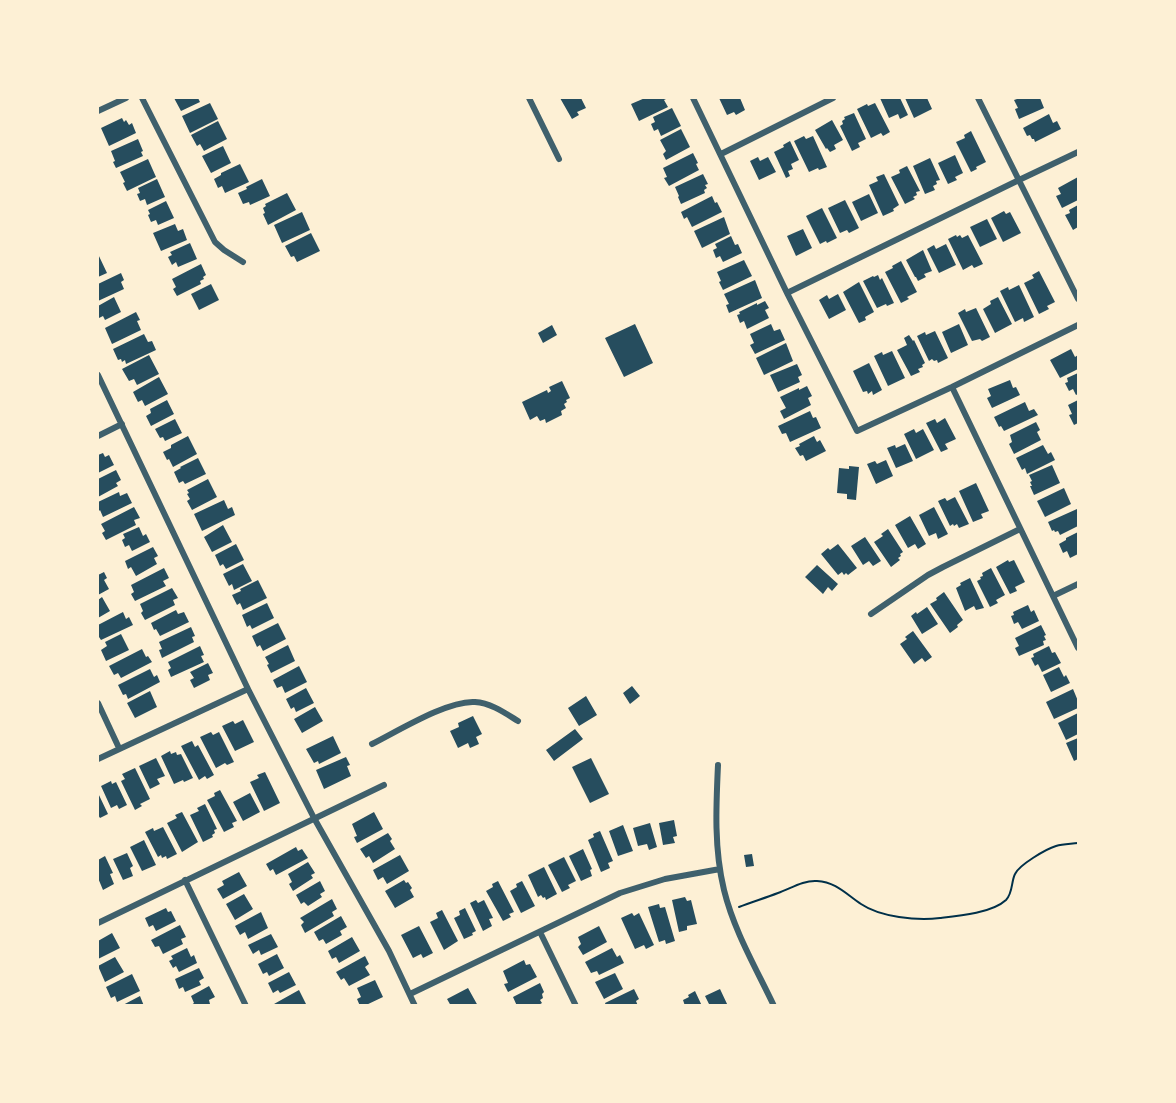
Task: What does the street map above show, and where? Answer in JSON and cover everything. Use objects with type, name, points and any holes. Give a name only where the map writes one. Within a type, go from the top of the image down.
[{"type":"street","points":[[98,111],[126,98]]},
{"type":"street","points":[[142,98],[215,242],[243,262]]},
{"type":"street","points":[[529,98],[559,159]]},
{"type":"street","points":[[693,98],[787,293],[857,431],[1078,325]]},
{"type":"street","points":[[721,154],[833,98]]},
{"type":"street","points":[[978,98],[1078,299]]},
{"type":"street","points":[[787,293],[1078,152]]},
{"type":"street","points":[[98,375],[248,689],[314,818],[389,951],[415,1005]]},
{"type":"street","points":[[952,387],[1078,648]]},
{"type":"street","points":[[98,436],[122,424]]},
{"type":"street","points":[[871,614],[935,571],[1020,530]]},
{"type":"street","points":[[1053,596],[1078,584]]},
{"type":"street","points":[[98,759],[248,689]]},
{"type":"street","points":[[372,744],[440,710],[457,704],[476,702],[488,705],[518,721]]},
{"type":"street","points":[[98,703],[120,748]]},
{"type":"street","points":[[718,765],[716,827],[724,891],[735,924],[774,1005]]},
{"type":"street","points":[[98,923],[384,785]]},
{"type":"street","points":[[410,994],[620,893],[665,879],[720,869]]},
{"type":"street","points":[[185,880],[246,1005]]},
{"type":"street","points":[[540,932],[576,1005]]},
{"type":"path","points":[[739,907],[797,885],[818,880],[839,887],[861,904],[885,914],[907,918],[939,919],[975,913],[987,910],[1005,900],[1009,895],[1015,872],[1033,858],[1056,846],[1078,843]]},
{"type":"building","points":[[174,98],[198,98],[200,102],[181,111]]},
{"type":"building","points":[[560,98],[581,98],[586,108],[577,112],[579,115],[572,119]]},
{"type":"building","points":[[645,98],[665,98],[668,107],[639,121],[631,104]]},
{"type":"building","points":[[719,98],[740,98],[745,110],[736,115],[734,112],[727,115]]},
{"type":"building","points":[[880,98],[900,98],[908,115],[900,119],[898,114],[889,118]]},
{"type":"building","points":[[905,98],[927,98],[932,109],[914,118]]},
{"type":"building","points":[[1040,98],[1044,108],[1019,119],[1015,109],[1018,108],[1014,100]]},
{"type":"building","points":[[210,103],[218,119],[190,133],[182,116]]},
{"type":"building","points":[[875,103],[890,132],[871,138],[857,109]]},
{"type":"building","points":[[672,108],[681,126],[661,136],[658,129],[654,131],[651,124],[655,122],[653,117]]},
{"type":"building","points":[[854,113],[866,139],[858,143],[860,147],[852,151],[840,126],[843,124],[844,117]]},
{"type":"building","points":[[1049,114],[1053,123],[1057,121],[1061,129],[1035,142],[1030,135],[1027,136],[1023,128]]},
{"type":"building","points":[[122,118],[129,125],[132,123],[136,133],[109,146],[101,128]]},
{"type":"building","points":[[832,120],[843,140],[834,145],[836,149],[830,152],[815,130]]},
{"type":"building","points":[[218,121],[227,139],[204,151],[200,144],[197,146],[191,135]]},
{"type":"building","points":[[681,129],[690,147],[666,160],[663,154],[666,151],[660,140]]},
{"type":"building","points":[[971,131],[986,162],[971,172],[956,142],[965,138],[964,135]]},
{"type":"building","points":[[804,136],[806,139],[813,136],[827,167],[809,172],[794,141]]},
{"type":"building","points":[[138,139],[143,156],[116,168],[111,151]]},
{"type":"building","points":[[790,141],[799,160],[791,164],[793,169],[788,171],[790,176],[786,178],[774,152]]},
{"type":"building","points":[[223,146],[231,163],[211,173],[202,156]]},
{"type":"building","points":[[693,153],[699,170],[669,186],[664,178],[667,177],[663,168]]},
{"type":"building","points":[[955,155],[963,173],[955,177],[957,180],[948,184],[938,163]]},
{"type":"building","points":[[758,157],[760,161],[768,157],[776,172],[759,180],[750,161]]},
{"type":"building","points":[[930,158],[940,180],[936,181],[937,184],[933,186],[935,190],[925,194],[913,166]]},
{"type":"building","points":[[148,159],[156,177],[127,191],[120,172]]},
{"type":"building","points":[[240,164],[249,182],[225,193],[222,186],[218,188],[214,179]]},
{"type":"building","points":[[907,166],[920,191],[916,192],[917,195],[913,197],[915,199],[905,204],[891,177],[900,173],[899,170]]},
{"type":"building","points":[[703,174],[708,184],[705,185],[707,188],[704,190],[705,193],[681,204],[675,187]]},
{"type":"building","points":[[884,174],[899,205],[893,209],[894,211],[883,216],[869,185],[878,181],[876,177]]},
{"type":"building","points":[[1078,177],[1078,200],[1062,208],[1056,196],[1061,194],[1058,188]]},
{"type":"building","points":[[157,179],[165,197],[147,205],[145,199],[140,201],[137,194],[140,193],[138,188]]},
{"type":"building","points":[[262,179],[270,196],[250,205],[249,202],[243,204],[238,193]]},
{"type":"building","points":[[287,193],[296,210],[268,225],[263,214],[265,204]]},
{"type":"building","points":[[869,194],[878,213],[861,221],[852,202]]},
{"type":"building","points":[[712,196],[722,212],[692,227],[687,217],[684,219],[681,212]]},
{"type":"building","points":[[845,200],[859,228],[849,233],[847,230],[840,233],[828,208]]},
{"type":"building","points":[[166,201],[174,218],[158,225],[156,220],[151,222],[148,210]]},
{"type":"building","points":[[1078,205],[1078,227],[1073,230],[1065,215]]},
{"type":"building","points":[[822,208],[837,238],[820,244],[806,216]]},
{"type":"building","points":[[1004,211],[1006,214],[1010,212],[1021,233],[1003,242],[991,218]]},
{"type":"building","points":[[302,212],[310,230],[282,243],[274,225]]},
{"type":"building","points":[[724,217],[730,234],[702,248],[694,231]]},
{"type":"building","points":[[987,219],[997,239],[980,247],[970,227]]},
{"type":"building","points":[[175,224],[178,231],[183,229],[187,240],[161,251],[153,233]]},
{"type":"building","points":[[803,229],[812,248],[796,256],[787,236]]},
{"type":"building","points":[[311,233],[320,251],[297,262],[285,246]]},
{"type":"building","points":[[956,235],[962,238],[968,235],[983,264],[974,268],[972,265],[963,270],[948,239]]},
{"type":"building","points":[[731,236],[742,253],[723,262],[720,256],[716,258],[713,250],[717,248],[715,244]]},
{"type":"building","points":[[190,243],[197,259],[178,267],[176,262],[172,265],[168,257],[172,255],[170,252]]},
{"type":"building","points":[[946,244],[956,265],[939,273],[927,249],[934,245],[936,249]]},
{"type":"building","points":[[923,250],[932,271],[924,274],[926,277],[918,281],[906,260]]},
{"type":"building","points":[[98,254],[107,273],[98,277]]},
{"type":"building","points":[[744,260],[752,276],[723,290],[717,272]]},
{"type":"building","points":[[901,261],[917,292],[901,303],[885,272]]},
{"type":"building","points":[[201,264],[206,275],[200,281],[201,284],[177,296],[173,289],[176,287],[172,279]]},
{"type":"building","points":[[1039,271],[1055,302],[1047,306],[1049,309],[1039,314],[1024,283],[1034,278],[1032,275]]},
{"type":"building","points":[[121,273],[124,289],[98,301],[98,284]]},
{"type":"building","points":[[878,275],[880,280],[882,278],[894,303],[877,308],[863,281]]},
{"type":"building","points":[[755,280],[762,298],[729,313],[726,305],[729,304],[724,294]]},
{"type":"building","points":[[859,282],[874,312],[859,323],[843,292]]},
{"type":"building","points":[[211,284],[219,300],[199,310],[191,294]]},
{"type":"building","points":[[1019,285],[1034,317],[1024,322],[1023,318],[1015,322],[1000,291]]},
{"type":"building","points":[[838,294],[846,310],[829,319],[819,300],[827,295],[829,299]]},
{"type":"building","points":[[114,297],[121,312],[105,320],[103,316],[99,318],[98,306]]},
{"type":"building","points":[[998,297],[1012,324],[995,333],[983,309],[991,304],[990,301]]},
{"type":"building","points":[[765,301],[769,308],[765,310],[769,318],[747,329],[744,321],[740,323],[737,315],[740,314],[739,312]]},
{"type":"building","points":[[976,308],[990,337],[982,341],[980,339],[972,341],[958,313],[965,309],[966,312]]},
{"type":"building","points":[[136,312],[141,330],[112,344],[105,328]]},
{"type":"building","points":[[635,324],[653,363],[624,377],[605,338]]},
{"type":"building","points":[[771,324],[774,331],[780,329],[785,340],[755,354],[750,345],[754,343],[750,334]]},
{"type":"building","points":[[959,324],[968,345],[951,353],[942,332]]},
{"type":"building","points":[[552,325],[557,335],[543,343],[538,333]]},
{"type":"building","points":[[935,331],[948,358],[938,363],[937,360],[929,361],[917,336]]},
{"type":"building","points":[[144,334],[148,342],[152,341],[156,350],[126,364],[125,360],[122,362],[121,359],[118,360],[113,349]]},
{"type":"building","points":[[909,335],[914,340],[925,363],[918,369],[920,372],[911,376],[897,350],[907,345],[904,338]]},
{"type":"building","points":[[786,343],[793,361],[764,375],[756,358]]},
{"type":"building","points":[[1071,349],[1075,357],[1078,355],[1078,369],[1060,378],[1050,360]]},
{"type":"building","points":[[892,351],[905,378],[888,386],[874,356]]},
{"type":"building","points":[[149,355],[159,374],[137,385],[134,379],[129,381],[122,369]]},
{"type":"building","points":[[869,363],[882,390],[873,395],[872,391],[868,394],[867,391],[863,392],[853,371]]},
{"type":"building","points":[[797,364],[802,375],[798,377],[800,382],[778,392],[770,375]]},
{"type":"building","points":[[1078,373],[1078,394],[1076,395],[1073,389],[1069,391],[1065,383],[1068,382],[1067,378]]},
{"type":"building","points":[[159,377],[168,394],[145,406],[142,400],[138,402],[133,392]]},
{"type":"building","points":[[1010,380],[1013,388],[1016,387],[1020,395],[992,408],[987,398],[991,396],[988,389]]},
{"type":"building","points":[[562,381],[570,398],[564,404],[566,408],[561,411],[562,415],[546,423],[545,419],[540,421],[537,416],[530,420],[522,402],[547,390],[548,393],[551,391],[549,387]]},
{"type":"building","points":[[807,386],[812,396],[808,398],[811,405],[784,419],[780,411],[786,408],[780,397]]},
{"type":"building","points":[[167,400],[174,414],[151,426],[146,416],[151,413],[150,409]]},
{"type":"building","points":[[1078,400],[1078,423],[1074,425],[1069,415],[1072,414],[1068,405]]},
{"type":"building","points":[[1025,402],[1029,411],[1034,409],[1038,415],[1004,431],[1001,426],[999,427],[994,417]]},
{"type":"building","points":[[810,411],[821,428],[790,442],[786,433],[782,434],[778,426]]},
{"type":"building","points":[[945,418],[956,439],[945,444],[948,449],[941,452],[926,423],[935,419],[937,423]]},
{"type":"building","points":[[175,419],[182,433],[165,441],[163,437],[160,438],[155,429]]},
{"type":"building","points":[[1036,422],[1041,440],[1014,454],[1009,444],[1012,442],[1010,435]]},
{"type":"building","points":[[914,429],[916,433],[923,429],[934,450],[916,459],[904,434]]},
{"type":"building","points":[[188,436],[197,454],[173,467],[163,452]]},
{"type":"building","points":[[814,436],[817,442],[820,440],[826,451],[806,461],[795,448]]},
{"type":"building","points":[[905,444],[913,461],[896,468],[887,448],[895,445],[896,448]]},
{"type":"building","points":[[1043,445],[1048,454],[1051,452],[1055,460],[1027,474],[1025,468],[1022,470],[1016,458]]},
{"type":"building","points":[[103,453],[105,457],[109,455],[114,465],[98,473],[98,455]]},
{"type":"building","points":[[198,458],[206,474],[185,484],[183,481],[179,483],[174,472]]},
{"type":"building","points":[[886,460],[893,476],[876,484],[867,464],[875,461],[877,464]]},
{"type":"building","points":[[1052,465],[1060,483],[1034,495],[1029,475]]},
{"type":"building","points":[[849,466],[859,467],[856,500],[847,499],[847,494],[837,493],[839,468],[849,469]]},
{"type":"building","points":[[116,470],[121,480],[116,483],[118,486],[98,497],[98,479]]},
{"type":"building","points":[[208,479],[217,497],[192,510],[187,501],[190,499],[187,490]]},
{"type":"building","points":[[976,483],[989,511],[981,514],[983,518],[973,522],[959,491]]},
{"type":"building","points":[[1064,488],[1071,504],[1045,517],[1037,501]]},
{"type":"building","points":[[119,492],[120,496],[127,493],[132,503],[103,517],[100,510],[98,512],[98,502]]},
{"type":"building","points":[[955,497],[969,524],[959,528],[957,524],[950,526],[938,501],[945,498],[947,501]]},
{"type":"building","points":[[224,500],[228,509],[232,507],[235,515],[202,531],[194,514]]},
{"type":"building","points":[[134,507],[140,518],[134,520],[136,525],[106,540],[101,524]]},
{"type":"building","points":[[934,507],[948,534],[938,539],[936,533],[929,536],[919,515]]},
{"type":"building","points":[[1077,509],[1078,526],[1060,535],[1058,531],[1052,531],[1048,522]]},
{"type":"building","points":[[910,516],[926,544],[918,549],[915,544],[908,548],[895,525]]},
{"type":"building","points":[[223,525],[232,542],[212,552],[204,537]]},
{"type":"building","points":[[139,527],[143,536],[146,534],[150,542],[132,551],[129,545],[125,547],[122,540],[125,538],[123,534]]},
{"type":"building","points":[[888,529],[903,552],[898,558],[900,560],[891,567],[874,542]]},
{"type":"building","points":[[1078,532],[1078,554],[1070,558],[1067,551],[1063,553],[1059,544]]},
{"type":"building","points":[[865,537],[881,561],[873,566],[869,561],[863,565],[851,546]]},
{"type":"building","points":[[236,544],[244,560],[226,569],[223,564],[220,566],[215,555]]},
{"type":"building","points":[[838,544],[857,568],[848,575],[842,572],[838,575],[821,554]]},
{"type":"building","points":[[153,547],[158,556],[154,558],[157,564],[136,576],[131,567],[128,569],[125,561]]},
{"type":"building","points":[[1008,560],[1009,562],[1014,560],[1025,582],[1015,587],[1017,591],[1010,594],[996,567]]},
{"type":"building","points":[[243,564],[252,581],[234,590],[232,584],[229,586],[223,574]]},
{"type":"building","points":[[817,565],[838,584],[832,591],[828,587],[823,594],[805,577]]},
{"type":"building","points":[[164,568],[169,578],[163,581],[166,586],[135,601],[131,594],[134,592],[131,585]]},
{"type":"building","points":[[991,568],[1005,595],[996,600],[998,603],[990,607],[977,581],[983,576],[982,573]]},
{"type":"building","points":[[104,572],[107,578],[104,580],[109,589],[98,595],[98,575]]},
{"type":"building","points":[[970,578],[984,608],[976,610],[974,606],[965,611],[956,588]]},
{"type":"building","points":[[258,580],[267,598],[243,610],[240,603],[237,605],[232,595]]},
{"type":"building","points":[[172,588],[178,598],[173,600],[175,605],[145,620],[140,604]]},
{"type":"building","points":[[944,592],[963,620],[950,633],[930,604]]},
{"type":"building","points":[[102,597],[110,611],[98,618],[98,600]]},
{"type":"building","points":[[267,603],[274,618],[252,629],[250,625],[247,627],[242,615]]},
{"type":"building","points":[[1028,605],[1031,612],[1034,610],[1039,621],[1022,629],[1018,622],[1014,624],[1011,616],[1014,615],[1013,612]]},
{"type":"building","points":[[927,607],[938,624],[922,634],[911,616]]},
{"type":"building","points":[[176,610],[178,614],[184,612],[189,622],[160,636],[151,623]]},
{"type":"building","points":[[123,612],[126,619],[129,617],[133,625],[101,640],[98,637],[98,625]]},
{"type":"building","points":[[278,623],[286,639],[263,651],[260,645],[257,647],[252,636]]},
{"type":"building","points":[[1041,625],[1046,635],[1044,645],[1019,656],[1015,648],[1019,646],[1015,638]]},
{"type":"building","points":[[191,627],[195,636],[192,637],[194,642],[162,658],[159,642]]},
{"type":"building","points":[[913,631],[932,657],[925,662],[922,658],[914,664],[900,644]]},
{"type":"building","points":[[121,634],[129,650],[106,661],[101,650],[107,646],[105,642]]},
{"type":"building","points":[[288,645],[295,661],[271,673],[265,657]]},
{"type":"building","points":[[200,646],[204,662],[171,677],[168,662]]},
{"type":"building","points":[[1049,646],[1061,663],[1042,672],[1031,658],[1034,657],[1033,654]]},
{"type":"building","points":[[142,649],[152,662],[121,678],[118,673],[114,675],[109,666]]},
{"type":"building","points":[[208,663],[213,673],[208,675],[210,680],[194,688],[190,680],[194,678],[190,672]]},
{"type":"building","points":[[299,666],[307,682],[285,693],[282,686],[277,688],[273,680]]},
{"type":"building","points":[[1059,667],[1070,683],[1051,692],[1043,675]]},
{"type":"building","points":[[150,669],[154,677],[157,675],[160,682],[128,699],[126,694],[123,695],[118,685]]},
{"type":"building","points":[[632,686],[640,696],[630,704],[623,693]]},
{"type":"building","points":[[306,688],[314,703],[296,712],[294,707],[291,709],[286,699]]},
{"type":"building","points":[[1073,689],[1078,708],[1054,719],[1046,702]]},
{"type":"building","points":[[150,691],[157,707],[135,718],[127,703]]},
{"type":"building","points":[[586,696],[597,715],[579,726],[568,708]]},
{"type":"building","points":[[315,707],[323,721],[302,733],[294,719]]},
{"type":"building","points":[[1078,713],[1078,734],[1066,740],[1058,723]]},
{"type":"building","points":[[473,716],[482,734],[476,737],[479,744],[470,748],[468,743],[458,748],[450,731],[459,727],[458,723]]},
{"type":"building","points":[[243,720],[254,742],[235,751],[222,726]]},
{"type":"building","points":[[575,729],[583,739],[554,761],[546,750]]},
{"type":"building","points":[[211,732],[213,735],[219,732],[234,762],[227,765],[225,763],[216,768],[200,737]]},
{"type":"building","points":[[333,736],[341,753],[319,764],[318,761],[314,763],[306,749]]},
{"type":"building","points":[[1078,738],[1078,759],[1074,761],[1066,743]]},
{"type":"building","points":[[192,741],[195,747],[198,745],[214,775],[207,779],[205,776],[199,780],[181,746]]},
{"type":"building","points":[[170,751],[171,754],[176,752],[177,755],[181,754],[193,778],[174,784],[161,756]]},
{"type":"building","points":[[346,757],[350,765],[347,766],[351,776],[324,789],[316,770]]},
{"type":"building","points":[[156,758],[165,776],[157,779],[160,784],[150,789],[139,766]]},
{"type":"building","points":[[591,758],[609,794],[590,803],[572,767]]},
{"type":"building","points":[[135,768],[150,799],[140,804],[142,806],[135,810],[121,781],[125,779],[122,774]]},
{"type":"building","points":[[265,772],[280,803],[264,811],[250,782],[259,778],[257,775]]},
{"type":"building","points":[[111,781],[112,784],[116,782],[127,805],[119,809],[117,805],[111,808],[101,786]]},
{"type":"building","points":[[220,790],[237,821],[232,823],[234,827],[224,832],[207,800]]},
{"type":"building","points":[[98,793],[108,814],[100,818],[98,815]]},
{"type":"building","points":[[250,793],[260,812],[243,821],[233,802]]},
{"type":"building","points":[[205,804],[217,829],[214,830],[213,837],[203,842],[190,815],[199,811],[197,808]]},
{"type":"building","points":[[182,812],[198,842],[182,852],[167,823],[177,818],[175,815]]},
{"type":"building","points":[[374,812],[383,829],[357,843],[352,824]]},
{"type":"building","points":[[674,820],[677,836],[673,837],[675,843],[663,845],[659,823]]},
{"type":"building","points":[[650,823],[657,847],[649,850],[647,844],[638,846],[633,828]]},
{"type":"building","points":[[623,825],[633,851],[618,856],[609,831]]},
{"type":"building","points":[[163,827],[177,854],[167,859],[166,856],[158,857],[145,832]]},
{"type":"building","points":[[600,831],[613,861],[608,863],[610,868],[601,872],[588,840]]},
{"type":"building","points":[[388,833],[395,849],[373,863],[369,856],[366,858],[360,849]]},
{"type":"building","points":[[144,840],[156,865],[142,871],[130,847]]},
{"type":"building","points":[[296,847],[298,851],[302,849],[308,858],[276,875],[273,869],[270,871],[266,864]]},
{"type":"building","points":[[583,849],[592,869],[590,870],[592,876],[581,881],[569,856]]},
{"type":"building","points":[[127,853],[133,866],[130,868],[133,876],[123,880],[113,859]]},
{"type":"building","points":[[752,854],[754,866],[746,867],[744,855]]},
{"type":"building","points":[[400,855],[409,871],[387,884],[383,877],[378,880],[373,870]]},
{"type":"building","points":[[105,856],[113,873],[110,874],[114,884],[103,890],[98,878],[98,860]]},
{"type":"building","points":[[564,857],[576,881],[562,892],[548,865]]},
{"type":"building","points":[[308,862],[315,873],[311,875],[313,878],[293,891],[289,884],[292,882],[288,874]]},
{"type":"building","points":[[544,867],[557,894],[546,900],[541,895],[538,897],[528,875]]},
{"type":"building","points":[[239,872],[247,886],[223,899],[217,889],[224,885],[222,881]]},
{"type":"building","points":[[404,880],[412,888],[410,890],[414,897],[395,908],[385,891]]},
{"type":"building","points":[[320,881],[325,891],[320,894],[322,897],[308,906],[304,902],[301,904],[296,895]]},
{"type":"building","points":[[498,881],[514,912],[509,914],[511,917],[503,921],[486,891]]},
{"type":"building","points":[[522,881],[535,906],[521,913],[510,891]]},
{"type":"building","points":[[244,894],[253,909],[235,920],[226,904]]},
{"type":"building","points":[[685,897],[687,901],[691,900],[697,924],[687,926],[687,930],[679,932],[672,900]]},
{"type":"building","points":[[332,899],[337,909],[332,912],[334,916],[305,933],[301,925],[304,922],[300,918]]},
{"type":"building","points":[[476,900],[478,903],[484,900],[493,918],[489,919],[492,926],[483,931],[470,903]]},
{"type":"building","points":[[659,904],[660,908],[665,907],[675,941],[666,944],[665,940],[659,942],[648,907]]},
{"type":"building","points":[[166,908],[168,912],[171,911],[176,921],[156,931],[153,925],[149,927],[145,918]]},
{"type":"building","points":[[465,908],[476,931],[464,939],[454,918],[460,915],[459,911]]},
{"type":"building","points":[[442,910],[458,941],[444,950],[430,922],[438,918],[436,913]]},
{"type":"building","points":[[261,912],[268,928],[248,939],[245,932],[240,935],[235,926]]},
{"type":"building","points":[[632,913],[634,916],[639,913],[654,945],[646,949],[644,945],[635,949],[621,918]]},
{"type":"building","points":[[341,916],[347,927],[340,931],[342,935],[326,944],[323,939],[319,941],[314,932]]},
{"type":"building","points":[[180,925],[186,937],[181,939],[183,944],[163,954],[159,946],[155,947],[151,940]]},
{"type":"building","points":[[419,926],[433,953],[423,958],[421,954],[413,958],[401,935]]},
{"type":"building","points":[[599,926],[607,942],[583,955],[578,947],[581,944],[578,937]]},
{"type":"building","points":[[112,933],[120,948],[98,959],[98,941]]},
{"type":"building","points":[[271,934],[278,947],[261,955],[259,950],[253,954],[248,945]]},
{"type":"building","points":[[352,937],[360,951],[339,963],[336,957],[332,959],[328,951]]},
{"type":"building","points":[[187,948],[191,957],[194,955],[197,963],[179,972],[176,966],[173,968],[169,961],[173,959],[171,956]]},
{"type":"building","points":[[612,948],[617,957],[620,955],[624,963],[599,975],[597,971],[591,973],[585,962]]},
{"type":"building","points":[[277,954],[284,968],[269,976],[267,972],[263,974],[258,964]]},
{"type":"building","points":[[365,956],[369,964],[365,967],[370,975],[349,986],[336,972]]},
{"type":"building","points":[[115,957],[124,972],[105,982],[98,966]]},
{"type":"building","points":[[524,960],[526,965],[530,964],[537,977],[508,992],[504,984],[508,983],[503,971]]},
{"type":"building","points":[[199,968],[204,978],[199,981],[201,985],[185,992],[183,987],[179,989],[175,979]]},
{"type":"building","points":[[289,972],[296,985],[280,993],[278,990],[273,993],[268,983]]},
{"type":"building","points":[[615,973],[623,989],[604,999],[595,982]]},
{"type":"building","points":[[132,974],[140,991],[117,1002],[115,996],[111,998],[106,987]]},
{"type":"building","points":[[375,980],[383,997],[360,1006],[357,999],[361,997],[357,988]]},
{"type":"building","points":[[540,983],[544,992],[540,1000],[542,1003],[537,1006],[517,1006],[513,997]]},
{"type":"building","points":[[209,986],[215,997],[209,1000],[210,1004],[190,1006],[194,1003],[191,996]]},
{"type":"building","points":[[468,988],[478,1006],[451,1006],[447,999]]},
{"type":"building","points":[[634,989],[639,999],[636,1001],[638,1006],[606,1006],[605,1003]]},
{"type":"building","points":[[720,989],[728,1006],[710,1006],[705,996]]},
{"type":"building","points":[[299,990],[307,1006],[274,1006],[274,1004]]},
{"type":"building","points":[[695,991],[702,1006],[685,1006],[683,1000]]},
{"type":"building","points":[[140,996],[144,1006],[121,1006]]}]
